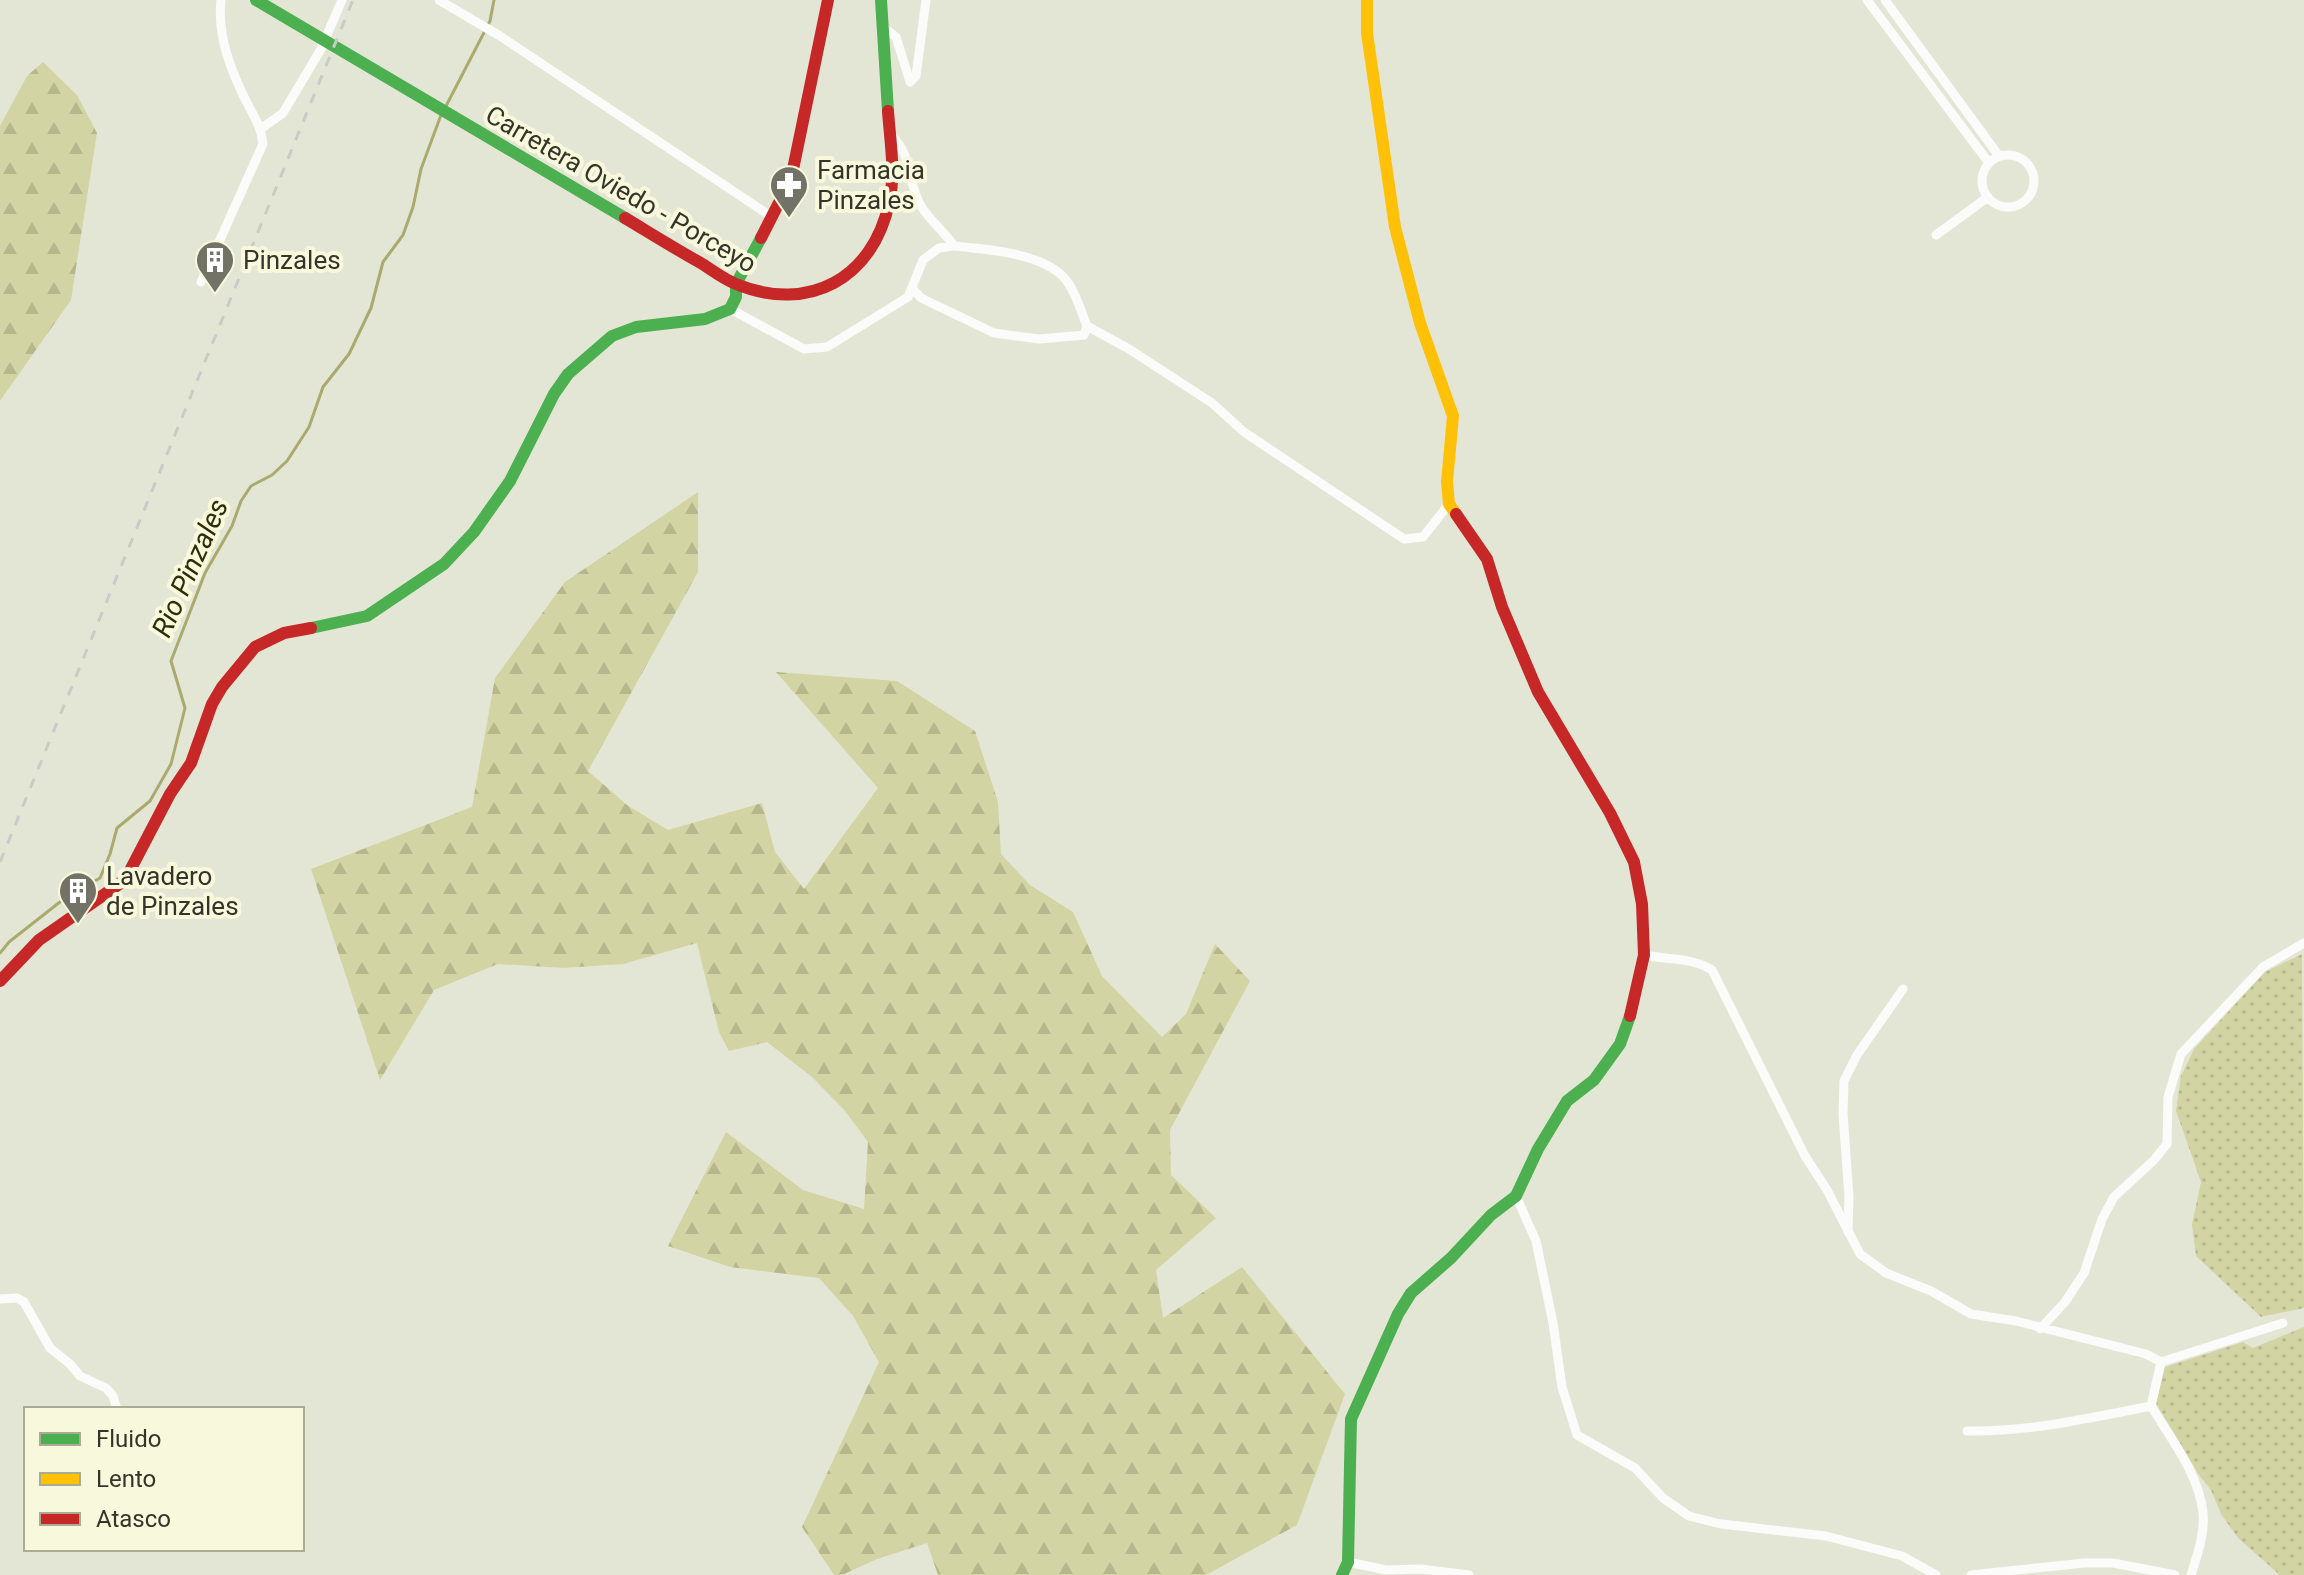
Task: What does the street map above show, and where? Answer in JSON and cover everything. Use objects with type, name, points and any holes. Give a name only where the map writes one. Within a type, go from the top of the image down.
[{"type":"street","points":[[201,282],[263,144],[262,128],[233,72],[224,43],[219,18],[221,0]]},
{"type":"street","name":"Carretera Oviedo - Porceyo","points":[[256,0],[736,284],[759,293],[787,296],[806,294],[842,279],[859,266],[873,249],[889,213],[893,190],[891,135],[881,0]]},
{"type":"street","points":[[262,128],[283,113],[321,49],[342,0]]},
{"type":"street","points":[[439,0],[500,36],[772,217]]},
{"type":"street","points":[[732,310],[736,284],[791,179],[828,0]]},
{"type":"street","points":[[882,26],[896,37],[910,82],[916,76],[926,0]]},
{"type":"street","points":[[1342,1575],[1348,1562],[1351,1419],[1385,1342],[1411,1293],[1451,1258],[1491,1215],[1516,1196],[1538,1149],[1567,1101],[1594,1080],[1620,1044],[1634,1005],[1644,955],[1642,904],[1634,862],[1610,813],[1538,692],[1502,607],[1487,559],[1449,504],[1447,482],[1453,416],[1420,323],[1395,227],[1367,33],[1367,0]]},
{"type":"street","points":[[1867,0],[1989,163]]},
{"type":"street","points":[[1885,0],[1999,156]]},
{"type":"street","points":[[891,135],[903,147],[923,209],[954,246]]},
{"type":"street","points":[[2015,155],[2029,164],[2035,182],[2033,191],[2021,204],[2012,207],[1995,203],[1988,197],[1982,182],[1983,174],[1989,163],[1999,156],[2015,155]]},
{"type":"street","points":[[1936,235],[1988,197]]},
{"type":"street","points":[[0,981],[39,940],[125,880],[170,794],[191,763],[217,695],[255,647],[284,633],[367,616],[444,564],[474,532],[510,481],[554,394],[568,374],[612,336],[636,327],[705,319],[732,310],[804,349],[827,347],[908,297],[923,260],[939,248],[991,249],[1048,265],[1066,280],[1087,326],[1129,349],[1212,403],[1244,432],[1404,539],[1423,537],[1449,504]]},
{"type":"street","points":[[913,289],[921,298],[994,333],[1039,339],[1084,335],[1087,326]]},
{"type":"street","points":[[2040,1329],[2065,1302],[2084,1273],[2102,1219],[2114,1197],[2167,1144],[2168,1097],[2181,1054],[2263,967],[2304,943]]},
{"type":"street","points":[[1644,955],[1697,961],[1712,970],[1805,1156],[1827,1190],[1860,1254],[1886,1273],[1931,1291],[1971,1314],[2016,1321],[2146,1354],[2161,1362],[2283,1323]]},
{"type":"street","points":[[1848,1232],[1844,1081],[1857,1055],[1903,989]]},
{"type":"street","points":[[1516,1196],[1536,1241],[1562,1387],[1577,1435],[1635,1468],[1663,1498],[1689,1516],[1721,1524],[1826,1536],[1902,1556],[1936,1575]]},
{"type":"street","points":[[0,1299],[17,1298],[24,1302],[50,1348],[80,1376],[106,1388],[116,1407]]},
{"type":"street","points":[[2161,1362],[2151,1406],[2190,1470],[2203,1513],[2199,1550],[2191,1575]]},
{"type":"street","points":[[1967,1431],[1997,1432],[2151,1406]]},
{"type":"street","points":[[1348,1562],[1386,1570],[1421,1569],[1469,1575]]},
{"type":"street","points":[[1971,1575],[2084,1563],[2113,1563],[2175,1575]]},
{"type":"green space","points":[[43,62],[77,95],[97,133],[71,300],[0,401],[0,126],[27,76]]},
{"type":"green space","points":[[698,492],[698,572],[588,771],[627,805],[668,830],[762,803],[775,852],[804,889],[878,788],[776,672],[897,681],[975,731],[998,802],[1001,854],[1030,885],[1073,912],[1102,976],[1162,1037],[1186,1014],[1215,944],[1250,981],[1170,1130],[1171,1175],[1216,1218],[1156,1270],[1163,1318],[1242,1267],[1345,1394],[1297,1525],[1206,1575],[938,1575],[927,1543],[877,1559],[842,1575],[834,1575],[802,1527],[879,1362],[853,1316],[819,1278],[730,1267],[668,1246],[726,1132],[803,1190],[864,1209],[868,1142],[845,1111],[812,1077],[767,1042],[729,1051],[719,1032],[697,943],[623,964],[563,968],[498,964],[434,990],[380,1080],[311,869],[472,807],[495,678],[565,582]]},
{"type":"green space","points":[[2302,954],[2304,1308],[2261,1317],[2196,1256],[2192,1225],[2201,1182],[2176,1111],[2181,1076],[2194,1049],[2265,972]]},
{"type":"green space","points":[[2304,1327],[2304,1575],[2280,1575],[2238,1538],[2156,1403],[2165,1367],[2243,1342],[2253,1348]]},
{"type":"waterway","name":"Rio Pinzales","points":[[445,108],[490,21],[494,0]]},
{"type":"waterway","name":"Rio Pinzales","points":[[0,953],[9,942],[65,898],[100,878],[117,828],[150,801],[171,764],[185,708],[171,661],[205,573],[232,526],[241,501],[251,486],[272,475],[287,461],[309,427],[323,387],[349,354],[371,308],[383,262],[403,235],[421,169],[441,115]]},
{"type":"railway","points":[[0,862],[353,0]]},
{"type":"traffic: fast","points":[[256,0],[625,218]]},
{"type":"traffic: fast","points":[[881,0],[888,111]]},
{"type":"traffic: fast","points":[[311,628],[367,616],[444,564],[474,532],[510,481],[554,394],[568,374],[612,336],[636,327],[705,319],[730,309],[736,297],[736,284],[761,238]]},
{"type":"traffic: fast","points":[[1342,1575],[1348,1562],[1351,1419],[1398,1314],[1411,1293],[1451,1258],[1491,1215],[1516,1196],[1538,1149],[1567,1101],[1594,1080],[1620,1044],[1630,1016]]},
{"type":"traffic: slow","points":[[1367,0],[1367,33],[1395,227],[1420,323],[1453,416],[1447,482],[1449,504],[1456,514]]},
{"type":"traffic: jam","points":[[761,238],[791,179],[828,0]]},
{"type":"traffic: jam","points":[[625,218],[736,284],[788,295],[834,283],[869,252],[881,229],[892,180],[888,111]]},
{"type":"traffic: jam","points":[[1456,514],[1487,559],[1502,607],[1538,692],[1610,813],[1634,862],[1642,904],[1644,955],[1630,1016]]},
{"type":"traffic: jam","points":[[0,981],[39,940],[125,880],[170,794],[191,763],[212,704],[255,647],[284,633],[311,628]]},
{"type":"place","name":"Farmacia Pinzales","points":[[789,219]]},
{"type":"place","name":"Pinzales","points":[[215,294]]},
{"type":"place","name":"Lavadero de Pinzales","points":[[78,925]]}]
